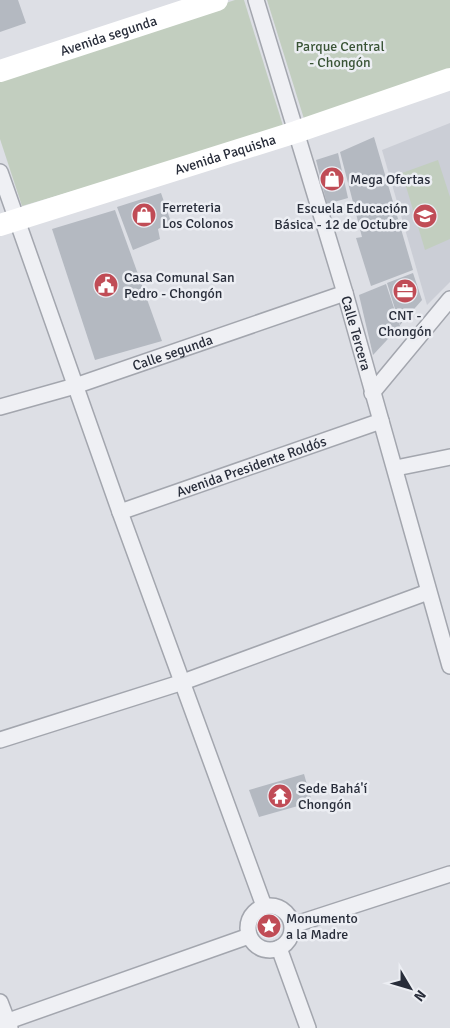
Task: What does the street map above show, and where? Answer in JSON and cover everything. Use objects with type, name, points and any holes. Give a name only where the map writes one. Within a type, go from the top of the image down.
[{"type":"main road","name":"Avenida segunda","points":[[0,71],[217,0]]},
{"type":"main road","name":"Avenida Paquisha","points":[[8,222],[296,132],[450,79]]},
{"type":"street","name":"Calle Tercera","points":[[256,0],[345,293],[372,393],[396,468],[428,592],[449,656]]},
{"type":"street","points":[[0,172],[8,222],[75,386],[264,906]]},
{"type":"street","name":"Calle segunda","points":[[0,406],[75,386],[345,293]]},
{"type":"street","points":[[372,393],[450,299]]},
{"type":"street","name":"Avenida Presidente Roldós","points":[[120,512],[381,421]]},
{"type":"street","points":[[396,468],[450,457]]},
{"type":"street","points":[[0,740],[183,682],[428,592]]},
{"type":"street","points":[[293,925],[450,874]]},
{"type":"street","points":[[264,906],[275,906],[284,910],[293,925],[289,940],[279,948],[267,950],[259,948],[249,936],[248,926],[250,917],[264,906]]},
{"type":"street","points":[[0,1002],[6,1024],[249,936]]},
{"type":"street","points":[[279,948],[308,1028]]},
{"type":"shaded area","name":"Escuela Educación Básica - 12 de Octubre","points":[[450,123],[450,282],[427,305],[382,150]]},
{"type":"green space","points":[[235,0],[244,0],[284,129],[22,206],[0,139],[0,76]]},
{"type":"green space","name":"Parque Central - Chongón","points":[[267,0],[450,0],[450,72],[305,122]]},
{"type":"green space","points":[[438,160],[450,197],[450,239],[425,250],[402,173]]},
{"type":"building","points":[[0,0],[18,0],[26,23],[0,32]]},
{"type":"building","points":[[374,137],[413,270],[371,286],[356,238],[362,237],[340,152]]},
{"type":"building","name":"Mega Ofertas","points":[[338,153],[348,198],[327,204],[316,160]]},
{"type":"building","name":"Ferreteria Los Colonos","points":[[161,193],[171,222],[158,229],[160,239],[133,250],[117,207]]},
{"type":"building","name":"Casa Comunal San Pedro - Chongón","points":[[115,210],[162,341],[95,360],[52,229]]},
{"type":"building","name":"CNT - Chongón","points":[[413,273],[422,300],[400,325],[387,283]]},
{"type":"building","points":[[386,284],[400,326],[373,355],[359,295]]},
{"type":"building","name":"Sede Bahá'í Chongón","points":[[304,774],[312,802],[259,817],[249,790]]},
{"type":"place","name":"Mega Ofertas","points":[[332,179]]},
{"type":"place","name":"Ferreteria Los Colonos","points":[[144,215]]},
{"type":"place","name":"Escuela Educación Básica - 12 de Octubre","points":[[425,216]]},
{"type":"place","name":"Casa Comunal San Pedro - Chongón","points":[[106,285]]},
{"type":"place","name":"CNT - Chongón","points":[[405,291]]},
{"type":"place","name":"Sede Bahá'í Chongón","points":[[280,796]]},
{"type":"place","name":"Monumento a la Madre","points":[[269,926]]}]
